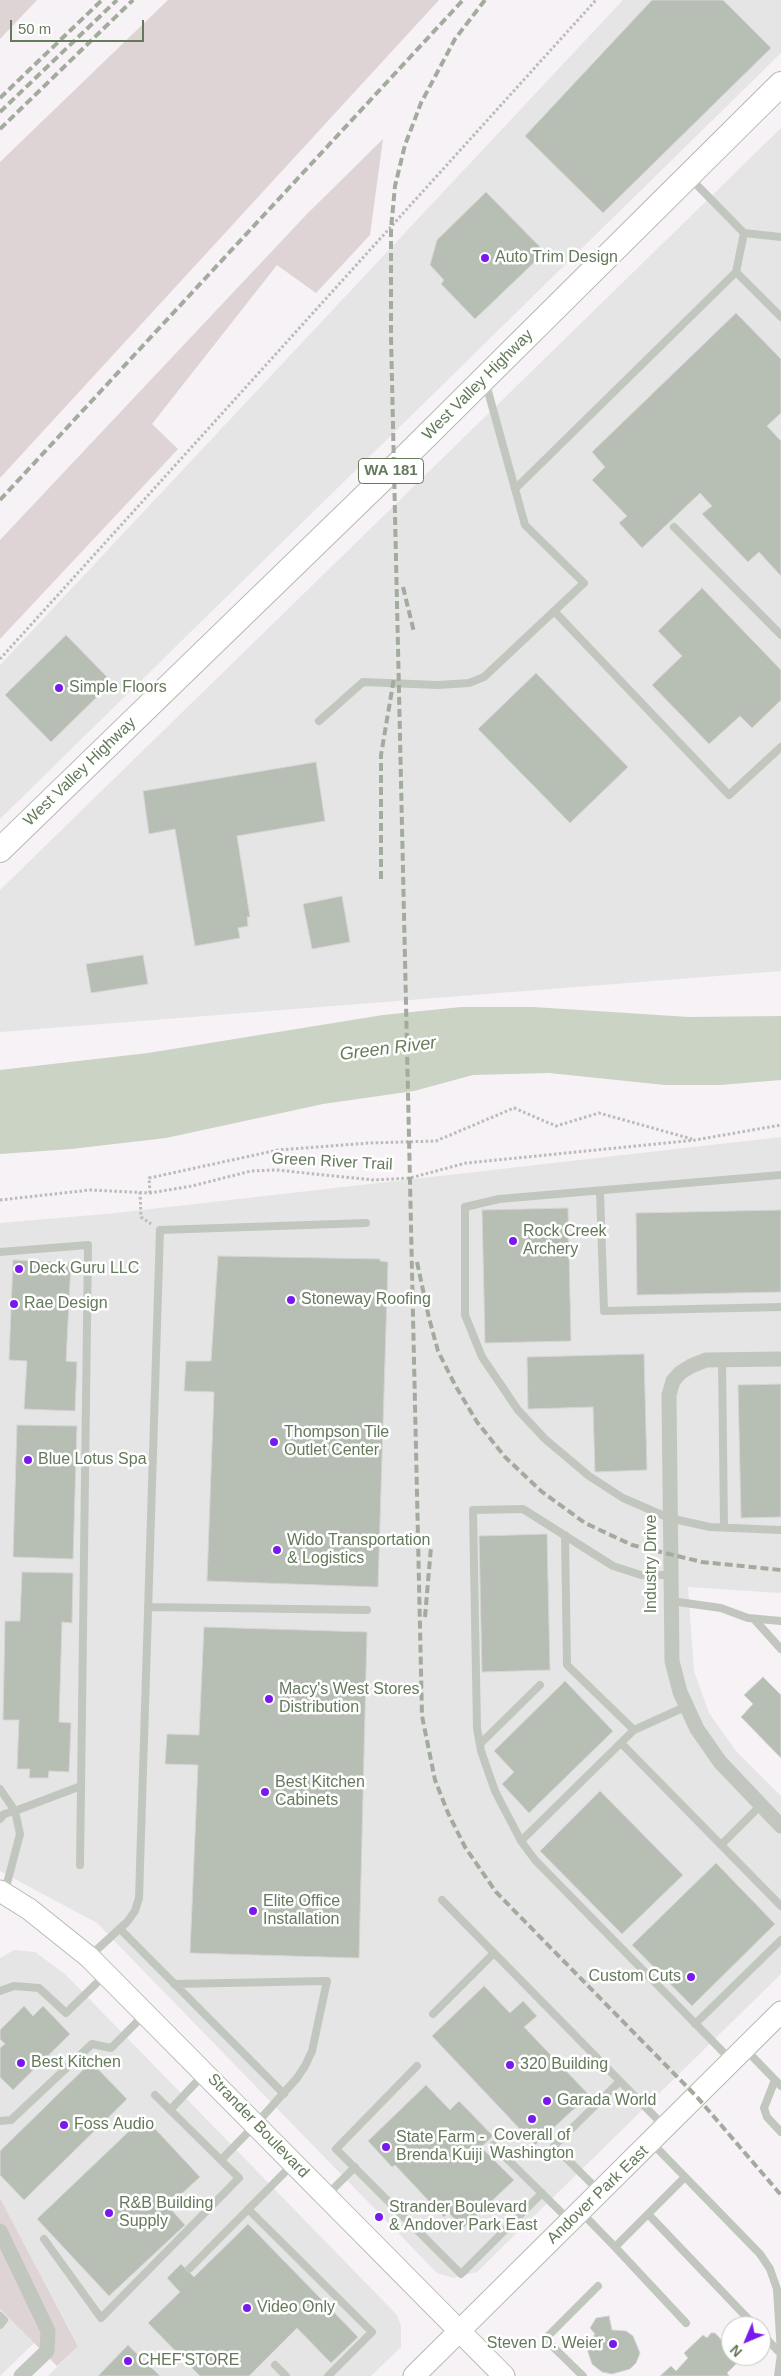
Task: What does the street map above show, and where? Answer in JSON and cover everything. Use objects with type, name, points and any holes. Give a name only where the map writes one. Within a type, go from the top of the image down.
[{"type":"main road","name":"West Valley Highway","points":[[0,850],[484,378],[781,84]]},
{"type":"main road","name":"Strander Boulevard","points":[[1,1895],[29,1909],[89,1956],[504,2376]]},
{"type":"main road","name":"Andover Park East","points":[[414,2376],[781,2012]]},
{"type":"street","name":"Industry Drive","points":[[781,1359],[706,1360],[691,1366],[673,1382],[669,1395],[672,1661],[697,1729],[720,1762],[781,1826]]},
{"type":"street","points":[[0,2231],[4,2246],[48,2331],[47,2351],[21,2376]]},
{"type":"lane","points":[[688,176],[744,233],[781,237]]},
{"type":"lane","points":[[515,489],[736,272],[744,233]]},
{"type":"lane","points":[[736,272],[781,317]]},
{"type":"lane","points":[[319,721],[363,682],[438,685],[469,683],[484,677],[584,583],[525,525],[484,378]]},
{"type":"lane","points":[[674,527],[781,635]]},
{"type":"lane","points":[[554,612],[729,795],[781,747]]},
{"type":"lane","points":[[781,1175],[499,1199],[465,1207],[465,1316],[482,1357],[518,1410],[545,1439],[589,1476],[623,1498],[669,1518],[710,1527],[781,1530]]},
{"type":"lane","points":[[600,1191],[604,1311],[781,1307]]},
{"type":"lane","points":[[89,1956],[120,1929],[135,1911],[140,1898],[160,1230],[366,1223]]},
{"type":"lane","points":[[0,1252],[88,1245],[80,1864]]},
{"type":"lane","points":[[722,1360],[724,1527]]},
{"type":"lane","points":[[670,1575],[641,1576],[613,1566],[522,1509],[473,1510],[475,1702],[480,1744],[495,1791],[521,1841],[535,1860],[695,2024],[781,2086]]},
{"type":"lane","points":[[565,1536],[567,1665],[634,1730]]},
{"type":"lane","points":[[670,1601],[721,1608],[754,1619],[781,1621]]},
{"type":"lane","points":[[148,1607],[367,1610]]},
{"type":"lane","points":[[754,1619],[781,1649]]},
{"type":"lane","points":[[480,1744],[540,1685]]},
{"type":"lane","points":[[521,1841],[634,1730],[687,1706]]},
{"type":"lane","points":[[621,1743],[781,1906]]},
{"type":"lane","points":[[0,1819],[4,1814],[81,1786]]},
{"type":"lane","points":[[0,1790],[15,1811],[20,1834],[1,1895]]},
{"type":"lane","points":[[720,1845],[761,1805]]},
{"type":"lane","points":[[442,1900],[620,2081],[659,2135],[685,2177],[760,2254],[770,2269],[777,2289],[781,2353],[778,2376]]},
{"type":"lane","points":[[120,1929],[284,2094]]},
{"type":"lane","points":[[695,2024],[781,1940]]},
{"type":"lane","points":[[433,2014],[494,1953]]},
{"type":"lane","points":[[0,1991],[14,1986],[39,1988],[66,2013],[106,1973]]},
{"type":"lane","points":[[174,1984],[327,1981],[312,2051],[297,2078],[221,2160]]},
{"type":"lane","points":[[0,2121],[11,2120],[92,2044],[111,2048],[146,2013]]},
{"type":"lane","points":[[417,2066],[336,2149],[461,2274],[542,2193]]},
{"type":"lane","points":[[170,2110],[205,2073]]},
{"type":"lane","points":[[775,2080],[764,2108],[767,2117],[781,2132]]},
{"type":"lane","points":[[600,2193],[554,2146],[620,2081]]},
{"type":"lane","points":[[44,2239],[101,2318],[239,2178],[156,2095]]},
{"type":"lane","points":[[493,2145],[542,2193],[615,2247],[686,2323]]},
{"type":"lane","points":[[189,2269],[294,2163]]},
{"type":"lane","points":[[326,2196],[355,2167]]},
{"type":"lane","points":[[615,2247],[685,2177]]},
{"type":"lane","points":[[248,2209],[372,2332],[328,2376]]},
{"type":"lane","points":[[648,2214],[745,2316]]},
{"type":"lane","points":[[584,2376],[545,2339],[598,2286]]},
{"type":"lane","points":[[0,2316],[4,2320],[0,2325]]},
{"type":"lane","points":[[771,2343],[781,2353]]},
{"type":"lane","points":[[275,2365],[286,2376]]},
{"type":"path","points":[[0,659],[596,0]]},
{"type":"path","points":[[150,1193],[149,1178],[278,1150],[368,1143],[436,1142],[514,1108],[556,1126],[598,1113],[695,1140]]},
{"type":"path","name":"Green River Trail","points":[[0,1200],[90,1190],[150,1193],[192,1186],[251,1171],[276,1170],[374,1180],[410,1178],[466,1163],[695,1140],[781,1125]]},
{"type":"path","points":[[140,1192],[142,1217],[160,1230]]},
{"type":"shaded area","points":[[0,0],[37,0],[0,39]]},
{"type":"shaded area","points":[[168,0],[439,0],[0,478],[0,162]]},
{"type":"shaded area","points":[[623,0],[781,0],[781,53],[0,819],[0,665]]},
{"type":"shaded area","points":[[781,128],[781,971],[0,1032],[0,890]]},
{"type":"shaded area","points":[[383,139],[370,235],[316,293],[277,265],[152,424],[178,449],[0,639],[0,540],[307,214]]},
{"type":"shaded area","points":[[781,1137],[781,1593],[688,1587],[694,1671],[709,1713],[736,1751],[781,1796],[781,1974],[477,2272],[453,2278],[437,2273],[97,1923],[0,1871],[0,1223],[116,1213]]},
{"type":"shaded area","points":[[14,1950],[35,1952],[65,1974],[397,2315],[401,2326],[401,2347],[371,2376],[48,2376],[78,2345],[0,2198],[0,1958]]},
{"type":"shaded area","points":[[0,2198],[78,2346],[57,2366],[0,2309]]},
{"type":"shaded area","points":[[0,2309],[34,2343],[0,2376]]},
{"type":"water","name":"Green River","points":[[461,1007],[533,1007],[689,1017],[781,1016],[781,1080],[720,1085],[665,1085],[549,1073],[473,1075],[414,1091],[323,1104],[166,1138],[71,1149],[0,1154],[0,1070],[148,1053],[383,1015]]},
{"type":"building","points":[[652,0],[723,0],[771,48],[603,213],[525,136]]},
{"type":"building","name":"Auto Trim Design","points":[[486,192],[545,252],[475,319],[441,284],[444,280],[430,265],[437,240]]},
{"type":"building","points":[[736,313],[781,359],[781,413],[767,426],[781,441],[781,576],[759,552],[748,562],[702,514],[712,506],[700,493],[642,548],[619,523],[627,516],[592,480],[605,467],[592,452]]},
{"type":"building","points":[[702,588],[781,670],[781,700],[752,728],[740,716],[709,744],[652,685],[682,656],[658,631]]},
{"type":"building","name":"Simple Floors","points":[[66,635],[112,682],[51,742],[5,695]]},
{"type":"building","points":[[536,673],[628,767],[570,823],[478,729]]},
{"type":"building","points":[[316,762],[325,821],[237,836],[250,917],[247,917],[248,926],[238,928],[240,938],[195,946],[175,829],[149,834],[143,791]]},
{"type":"building","points":[[342,896],[350,942],[312,949],[303,904]]},
{"type":"building","points":[[143,955],[148,984],[91,993],[86,964]]},
{"type":"building","points":[[568,1208],[571,1341],[485,1343],[482,1210]]},
{"type":"building","points":[[781,1210],[781,1292],[637,1295],[636,1213]]},
{"type":"building","points":[[218,1256],[380,1259],[380,1261],[388,1262],[378,1587],[207,1581],[214,1392],[184,1391],[186,1361],[211,1361]]},
{"type":"building","points":[[13,1260],[71,1263],[66,1361],[77,1362],[75,1411],[24,1409],[27,1361],[9,1360]]},
{"type":"building","points":[[644,1354],[647,1470],[595,1472],[593,1407],[528,1409],[527,1357]]},
{"type":"building","points":[[781,1384],[781,1517],[741,1518],[738,1385]]},
{"type":"building","points":[[17,1425],[77,1426],[73,1559],[13,1557]]},
{"type":"building","points":[[547,1534],[550,1670],[482,1672],[479,1536]]},
{"type":"building","points":[[22,1572],[73,1573],[72,1623],[62,1622],[59,1722],[71,1723],[69,1772],[49,1771],[48,1778],[29,1778],[30,1769],[17,1769],[19,1720],[3,1720],[5,1621],[20,1621]]},
{"type":"building","points":[[204,1627],[367,1632],[359,1958],[190,1953],[198,1765],[165,1764],[167,1734],[199,1735]]},
{"type":"building","points":[[763,1677],[781,1695],[781,1758],[741,1717],[753,1704],[744,1695]]},
{"type":"building","points":[[565,1681],[613,1731],[529,1813],[502,1784],[514,1772],[494,1751]]},
{"type":"building","points":[[600,1791],[683,1875],[622,1934],[540,1851]]},
{"type":"building","points":[[716,1863],[775,1924],[692,2006],[632,1945]]},
{"type":"building","name":"320 Building","points":[[484,1986],[510,2013],[523,2001],[537,2016],[524,2027],[589,2095],[535,2145],[432,2036]]},
{"type":"building","name":"Best Kitchen","points":[[24,2006],[33,2016],[43,2006],[70,2034],[13,2090],[0,2077],[0,2048],[5,2044],[0,2039],[0,2030]]},
{"type":"building","name":"Foss Audio","points":[[91,2062],[127,2099],[24,2200],[0,2175],[0,2151]]},
{"type":"building","points":[[426,2085],[450,2110],[459,2101],[493,2136],[481,2147],[514,2180],[463,2228],[448,2212],[444,2217],[395,2165],[392,2167],[368,2141]]},
{"type":"building","name":"R&B Building Supply","points":[[144,2117],[200,2177],[168,2206],[185,2225],[109,2296],[37,2219]]},
{"type":"building","name":"Video Only","points":[[248,2224],[358,2337],[331,2363],[297,2328],[249,2376],[200,2376],[148,2323],[180,2292],[167,2278],[181,2264],[194,2277]]},
{"type":"building","name":"Steven D. Weier","points":[[609,2316],[612,2330],[626,2331],[633,2336],[640,2353],[636,2363],[630,2369],[612,2374],[602,2372],[592,2364],[586,2346],[595,2334],[590,2328],[596,2318]]},
{"type":"building","points":[[711,2333],[715,2333],[721,2339],[721,2366],[734,2366],[727,2373],[729,2376],[660,2376],[671,2366],[676,2371],[688,2358],[684,2353],[703,2335],[707,2338]]},
{"type":"building","name":"CHEF'STORE","points":[[128,2345],[160,2376],[98,2376]]},
{"type":"railway","points":[[0,98],[102,0]]},
{"type":"railway","points":[[0,112],[117,0]]},
{"type":"railway","points":[[0,129],[133,0]]},
{"type":"railway","points":[[0,500],[463,0]]},
{"type":"railway","points":[[485,0],[455,39],[421,103],[405,145],[395,186],[391,229],[391,336],[422,1716],[435,1780],[448,1813],[465,1847],[496,1892],[697,2097],[781,2195]]},
{"type":"railway","points":[[403,587],[414,632]]},
{"type":"railway","points":[[381,879],[381,755],[394,678]]},
{"type":"railway","points":[[417,1262],[438,1351],[455,1385],[477,1422],[505,1457],[541,1491],[585,1523],[632,1545],[702,1562],[781,1570]]},
{"type":"railway","points":[[425,1617],[431,1547]]},
{"type":"place","name":"Auto Trim Design","points":[[485,258]]},
{"type":"place","name":"Simple Floors","points":[[59,688]]},
{"type":"place","name":"Rock Creek Archery","points":[[513,1241]]},
{"type":"place","name":"Deck Guru LLC","points":[[19,1269]]},
{"type":"place","name":"Stoneway Roofing","points":[[291,1300]]},
{"type":"place","name":"Rae Design","points":[[14,1304]]},
{"type":"place","name":"Thompson Tile Outlet Center","points":[[274,1442]]},
{"type":"place","name":"Blue Lotus Spa","points":[[28,1460]]},
{"type":"place","name":"Wido Transportation & Logistics","points":[[277,1550]]},
{"type":"place","name":"Macy's West Stores Distribution","points":[[269,1699]]},
{"type":"place","name":"Best Kitchen Cabinets","points":[[265,1792]]},
{"type":"place","name":"Elite Office Installation","points":[[253,1911]]},
{"type":"place","name":"Custom Cuts","points":[[691,1977]]},
{"type":"place","name":"Best Kitchen","points":[[21,2063]]},
{"type":"place","name":"320 Building","points":[[510,2065]]},
{"type":"place","name":"Garada World","points":[[547,2101]]},
{"type":"place","name":"Coverall of Washington","points":[[532,2119]]},
{"type":"place","name":"Foss Audio","points":[[64,2125]]},
{"type":"place","name":"State Farm - Brenda Kuiji","points":[[386,2147]]},
{"type":"place","name":"R&B Building Supply","points":[[109,2213]]},
{"type":"place","name":"Strander Boulevard & Andover Park East","points":[[379,2217]]},
{"type":"place","name":"Video Only","points":[[247,2308]]},
{"type":"place","name":"Steven D. Weier","points":[[613,2344]]},
{"type":"place","name":"CHEF'STORE","points":[[128,2361]]}]
